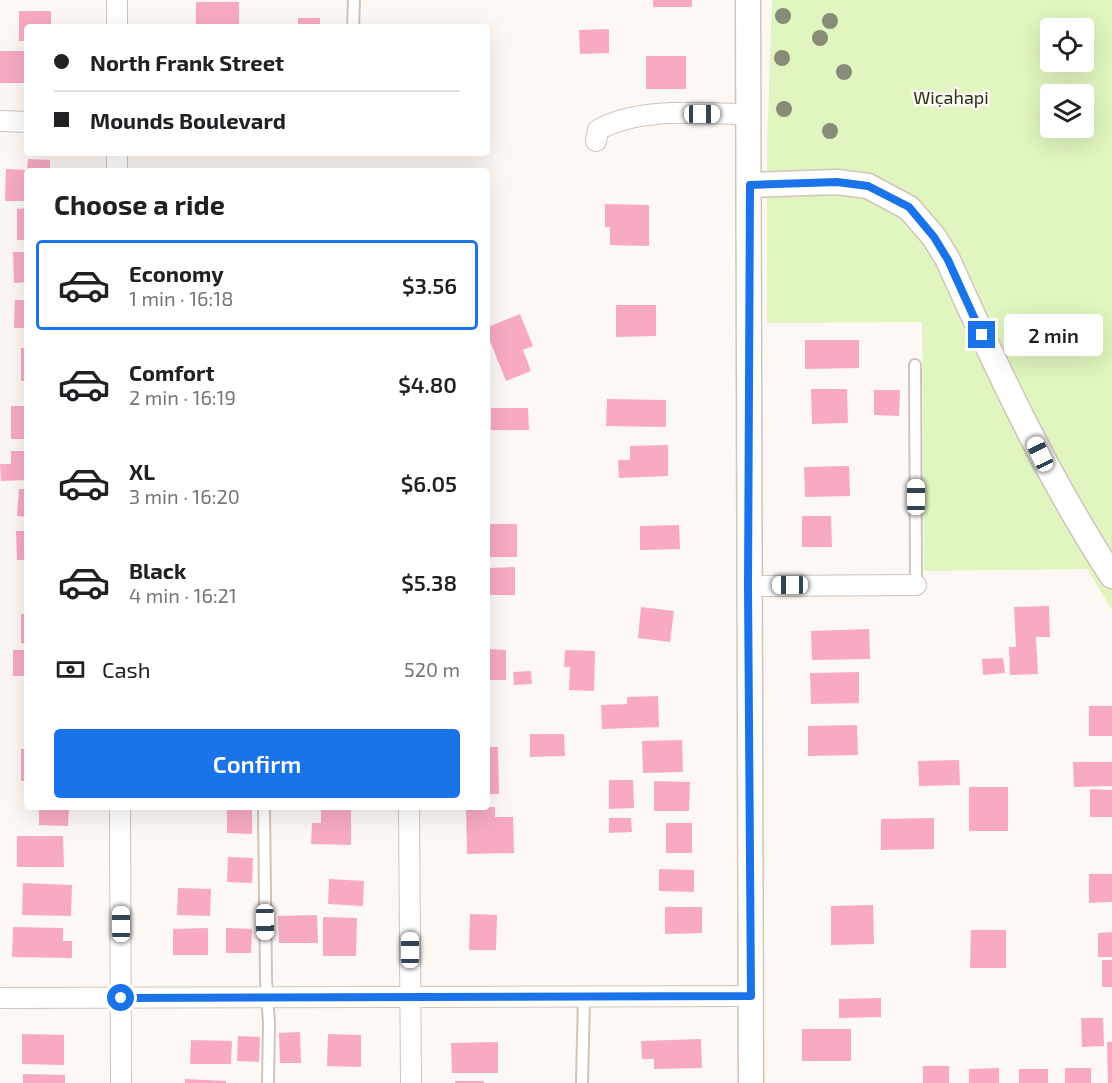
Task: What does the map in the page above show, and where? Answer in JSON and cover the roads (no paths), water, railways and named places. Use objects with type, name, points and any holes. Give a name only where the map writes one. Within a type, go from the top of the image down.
[{"type":"street","points":[[117,0],[117,24]]},
{"type":"street","points":[[748,0],[751,1083]]},
{"type":"street","points":[[596,141],[598,130],[630,118],[666,114],[750,114]]},
{"type":"street","points":[[0,122],[24,122]]},
{"type":"street","points":[[750,185],[837,182],[868,186],[909,207],[934,237],[948,260],[1040,454],[1079,526],[1112,576]]},
{"type":"street","points":[[748,586],[916,585]]},
{"type":"street","points":[[120,810],[121,1083]]},
{"type":"street","points":[[410,810],[411,1083]]},
{"type":"street","points":[[0,998],[751,996]]},
{"type":"lane","points":[[353,24],[354,0]]},
{"type":"lane","points":[[915,365],[916,585]]},
{"type":"lane","points":[[264,810],[268,1083]]},
{"type":"lane","points":[[582,1083],[584,997]]},
{"type":"park label","name":"Wic̣aḣapi","points":[[951,97]]}]
